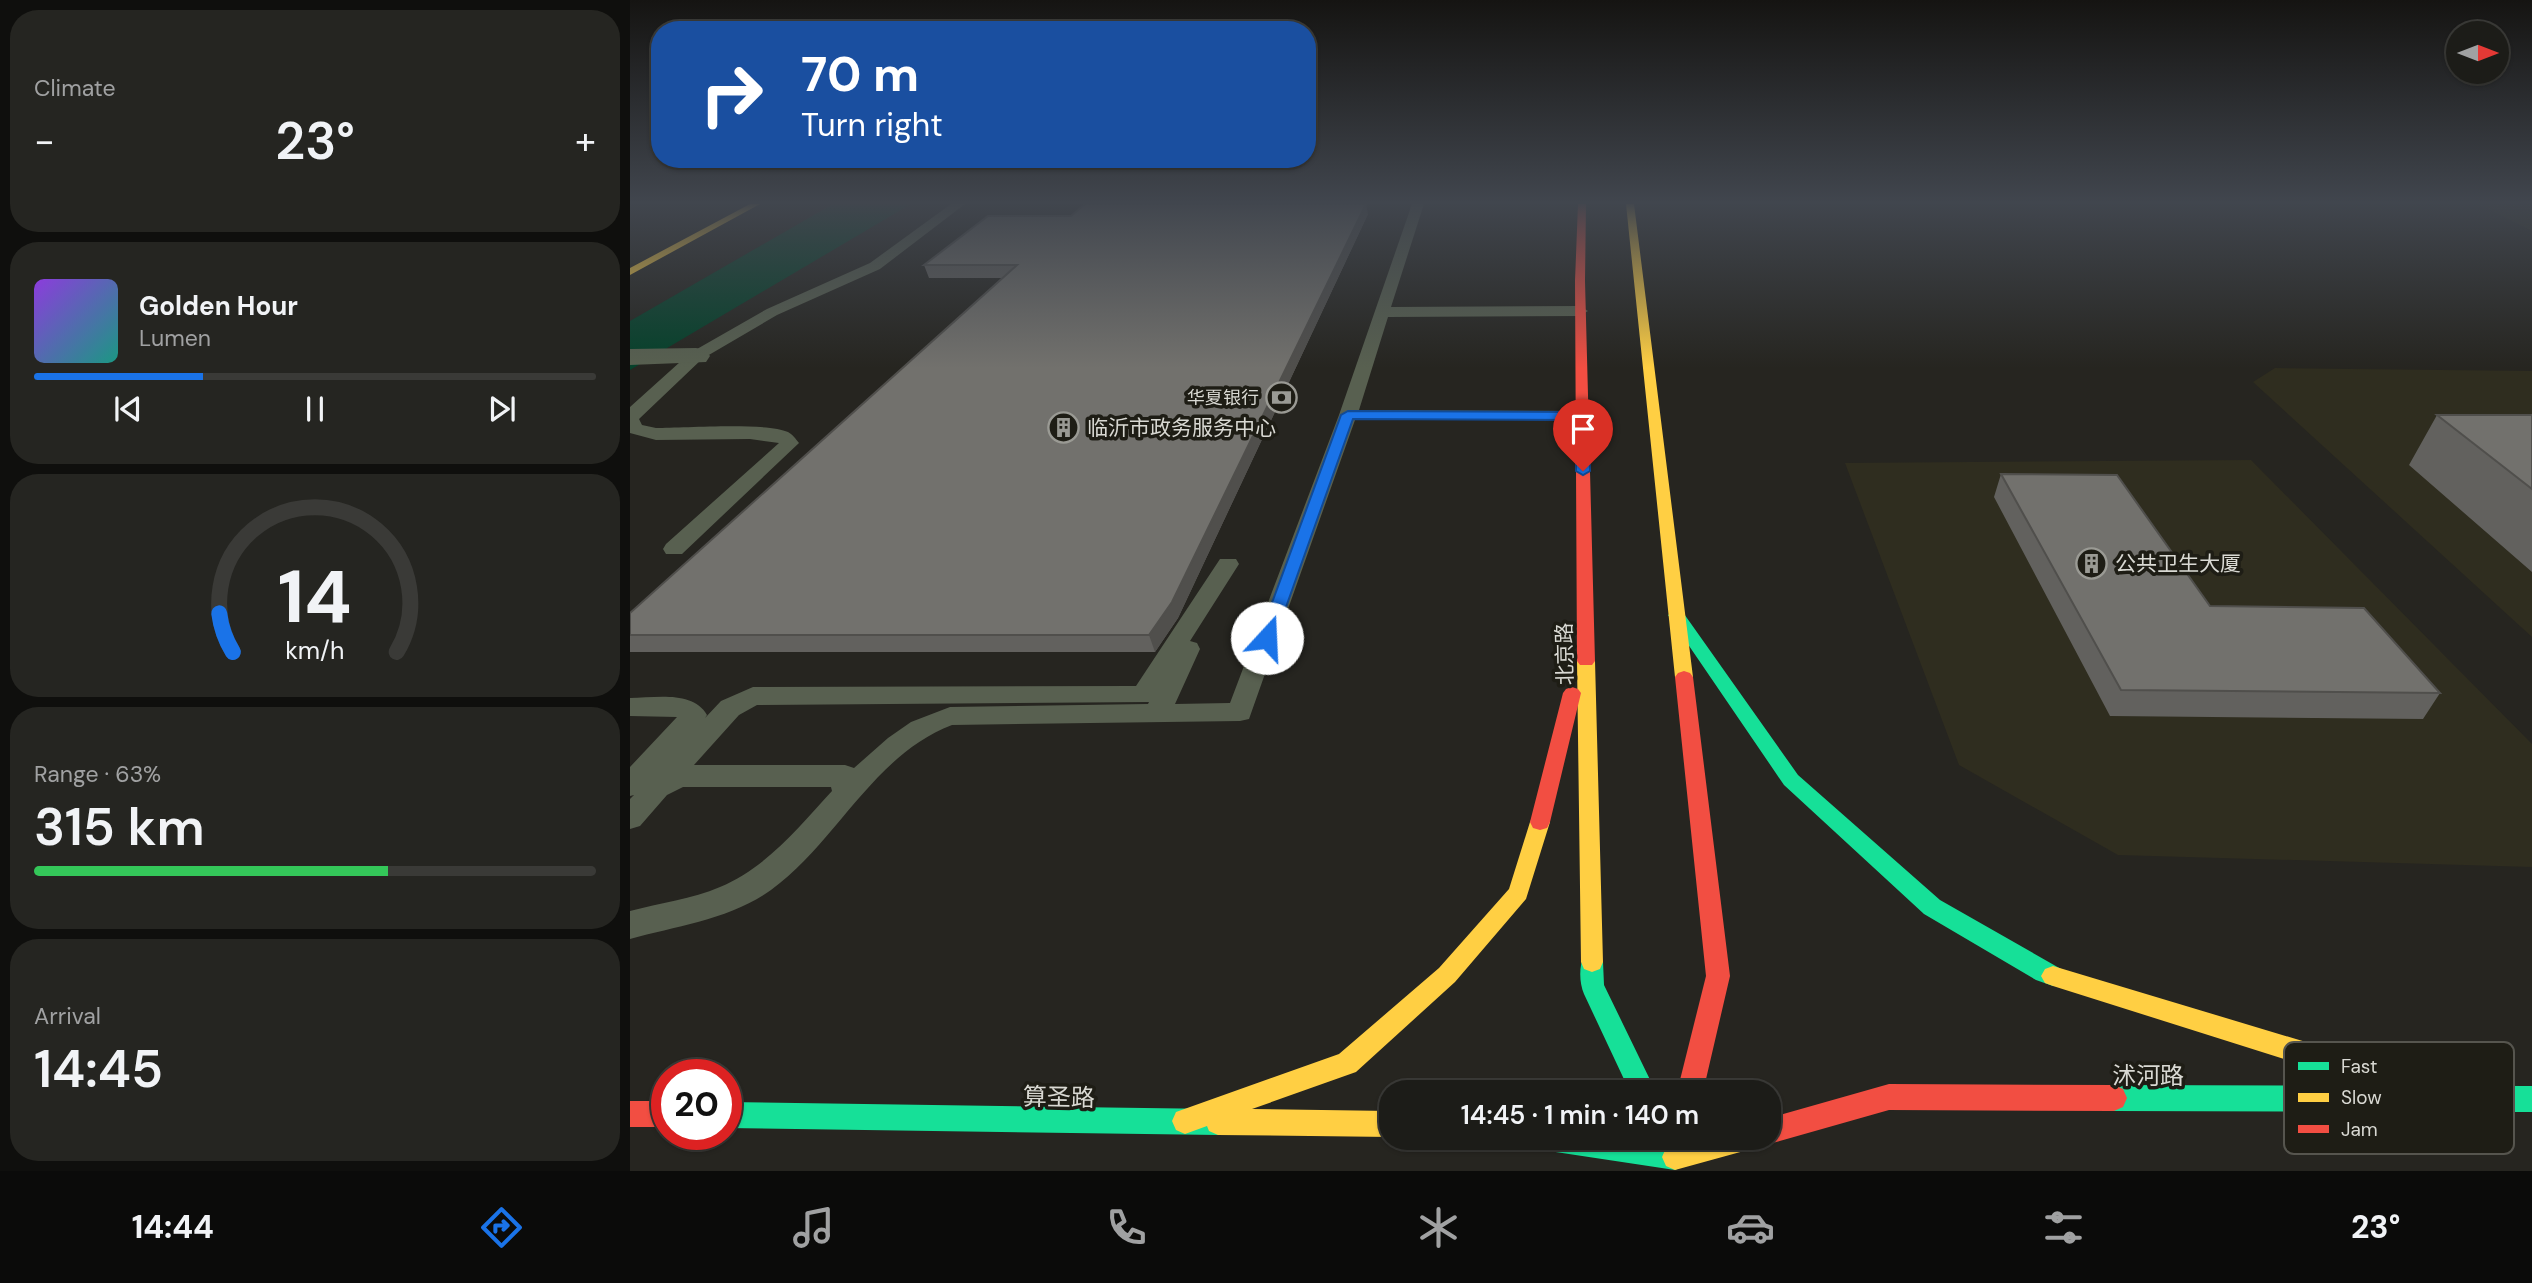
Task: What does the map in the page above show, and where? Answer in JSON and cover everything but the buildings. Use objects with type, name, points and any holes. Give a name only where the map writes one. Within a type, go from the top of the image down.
[{"type":"main road","points":[[630,272],[655,259]]},
{"type":"main road","name":"北京路","points":[[1581,259],[1592,986],[1637,1080]]},
{"type":"main road","points":[[1636,259],[1718,976],[1693,1080]]},
{"type":"main road","points":[[1676,615],[1791,780],[1932,907],[2044,973],[2284,1047]]},
{"type":"main road","points":[[1185,1121],[1347,1063],[1447,975],[1518,893],[1551,786],[1586,637]]},
{"type":"main road","name":"沭河路","points":[[1781,1127],[1889,1097],[2284,1098]]},
{"type":"main road","name":"沭河路","points":[[2514,1099],[2532,1099]]},
{"type":"main road","points":[[630,1114],[651,1114]]},
{"type":"main road","name":"算圣路","points":[[742,1115],[1379,1124]]},
{"type":"main road","points":[[1603,1150],[1675,1166],[1714,1150]]},
{"type":"main road","points":[[1623,1165],[1708,1165]]},
{"type":"street","points":[[630,357],[687,357]]},
{"type":"lane","points":[[674,549],[790,443],[782,436],[750,433],[656,434],[635,429],[630,418],[687,357],[772,312],[875,266],[885,259]]},
{"type":"lane","points":[[630,925],[719,900],[759,881],[801,847],[880,761],[921,728],[950,716],[1240,712],[1348,415],[1401,259]]},
{"type":"lane","points":[[1384,312],[1580,311]]},
{"type":"lane","points":[[1348,415],[1582,416]]},
{"type":"lane","points":[[642,787],[730,708],[753,696],[1143,695],[1228,564],[1157,713]]},
{"type":"lane","points":[[630,707],[681,707],[694,715],[642,787],[630,818]]},
{"type":"lane","points":[[642,787],[678,776],[845,776],[846,795]]},
{"type":"shaded area","points":[[738,259],[818,259],[630,370],[630,321]]},
{"type":"shaded area","points":[[2275,368],[2532,371],[2532,637],[2253,382]]},
{"type":"shaded area","points":[[2251,460],[2532,744],[2532,867],[2118,855],[1959,765],[1845,463]]},
{"type":"traffic: fast","points":[[1676,615],[1791,780],[1932,907],[2053,976]]},
{"type":"traffic: fast","points":[[1592,962],[1592,986],[1637,1080]]},
{"type":"traffic: fast","points":[[2114,1098],[2284,1098]]},
{"type":"traffic: fast","points":[[2514,1099],[2532,1099]]},
{"type":"traffic: fast","points":[[742,1115],[1218,1122]]},
{"type":"traffic: fast","points":[[1629,1150],[1675,1157]]},
{"type":"traffic: slow","points":[[630,272],[655,259]]},
{"type":"traffic: slow","points":[[1636,259],[1684,677]]},
{"type":"traffic: slow","points":[[1586,661],[1592,962]]},
{"type":"traffic: slow","points":[[1185,1121],[1347,1063],[1447,975],[1518,893],[1540,822]]},
{"type":"traffic: slow","points":[[2053,976],[2284,1047]]},
{"type":"traffic: slow","points":[[1218,1122],[1379,1124]]},
{"type":"traffic: slow","points":[[1675,1157],[1700,1150]]},
{"type":"traffic: jam","points":[[1581,259],[1586,661]]},
{"type":"traffic: jam","points":[[1684,677],[1718,976],[1693,1080]]},
{"type":"traffic: jam","points":[[1540,822],[1572,693]]},
{"type":"traffic: jam","points":[[1781,1128],[1889,1097],[2114,1098]]},
{"type":"traffic: jam","points":[[630,1114],[651,1114]]},
{"type":"place","name":"华夏银行","points":[[1282,398]]},
{"type":"place","name":"临沂市政务服务中心","points":[[1064,428]]},
{"type":"place","name":"公共卫生大厦","points":[[2092,564]]},
{"type":"route","points":[[1267,638],[1348,415],[1582,416],[1583,471]]}]
